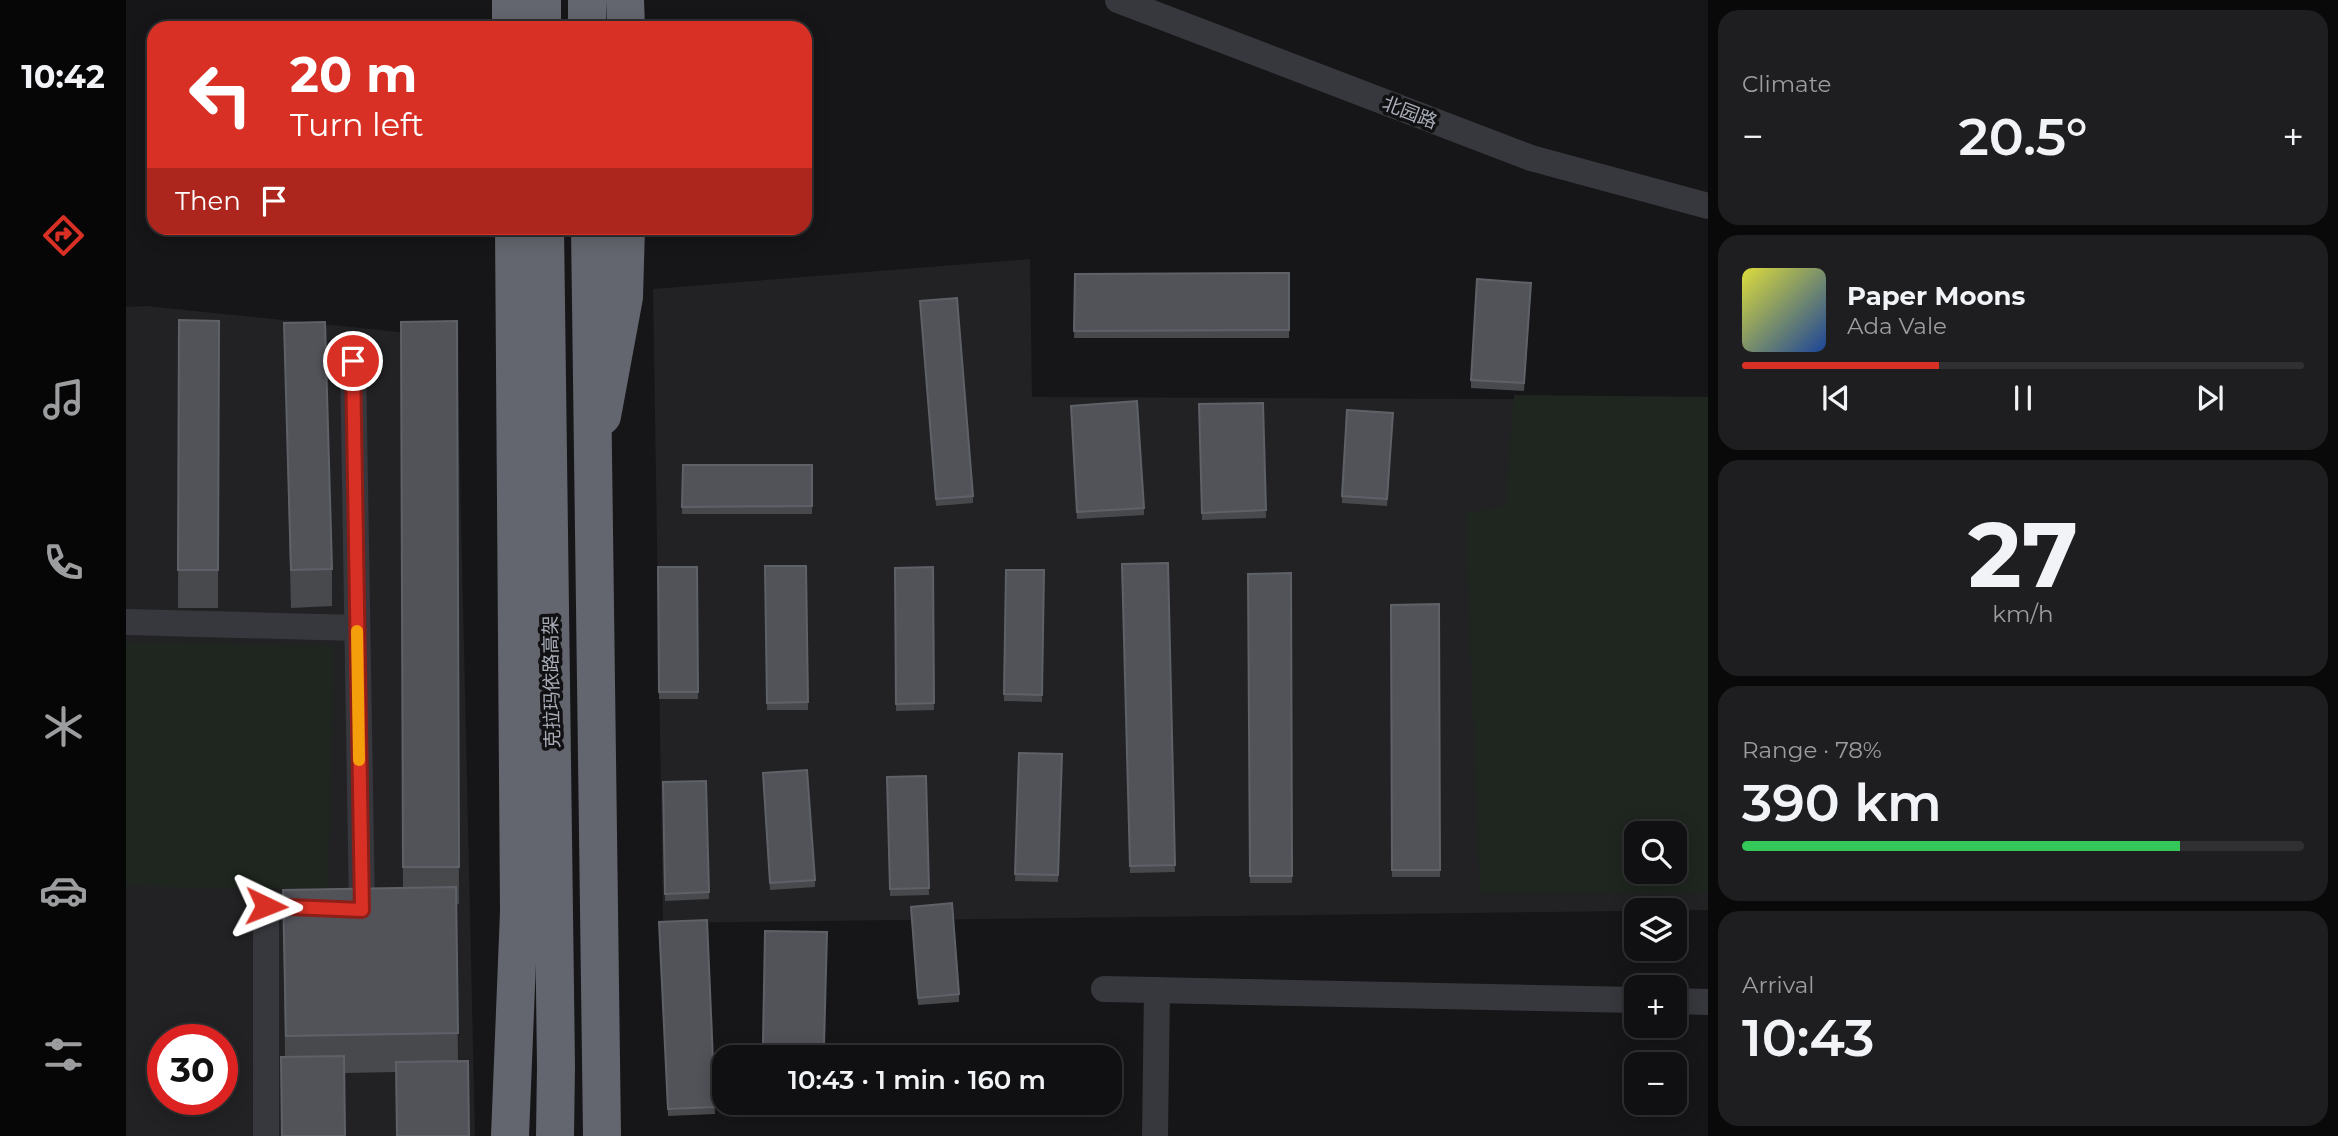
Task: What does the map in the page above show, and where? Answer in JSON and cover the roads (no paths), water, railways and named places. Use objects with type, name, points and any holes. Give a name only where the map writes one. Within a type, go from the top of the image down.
[{"type":"highway","points":[[511,0],[511,21]]},
{"type":"highway","points":[[542,0],[542,21]]},
{"type":"highway","points":[[587,0],[587,21]]},
{"type":"highway","points":[[625,0],[626,21]]},
{"type":"highway","points":[[510,1136],[519,912],[514,235]]},
{"type":"highway","name":"克拉玛依路高架","points":[[545,235],[555,1136]]},
{"type":"highway","points":[[590,235],[602,1136]]},
{"type":"highway","points":[[596,450],[624,297],[626,235]]},
{"type":"street","name":"北园路","points":[[1118,0],[1531,158],[1708,206]]},
{"type":"street","points":[[266,1136],[266,906],[362,910],[353,361]]},
{"type":"street","points":[[126,622],[357,628]]},
{"type":"street","points":[[1104,989],[1624,1000]]},
{"type":"street","points":[[1155,1136],[1157,990]]},
{"type":"street","points":[[1687,1001],[1708,1002]]}]
